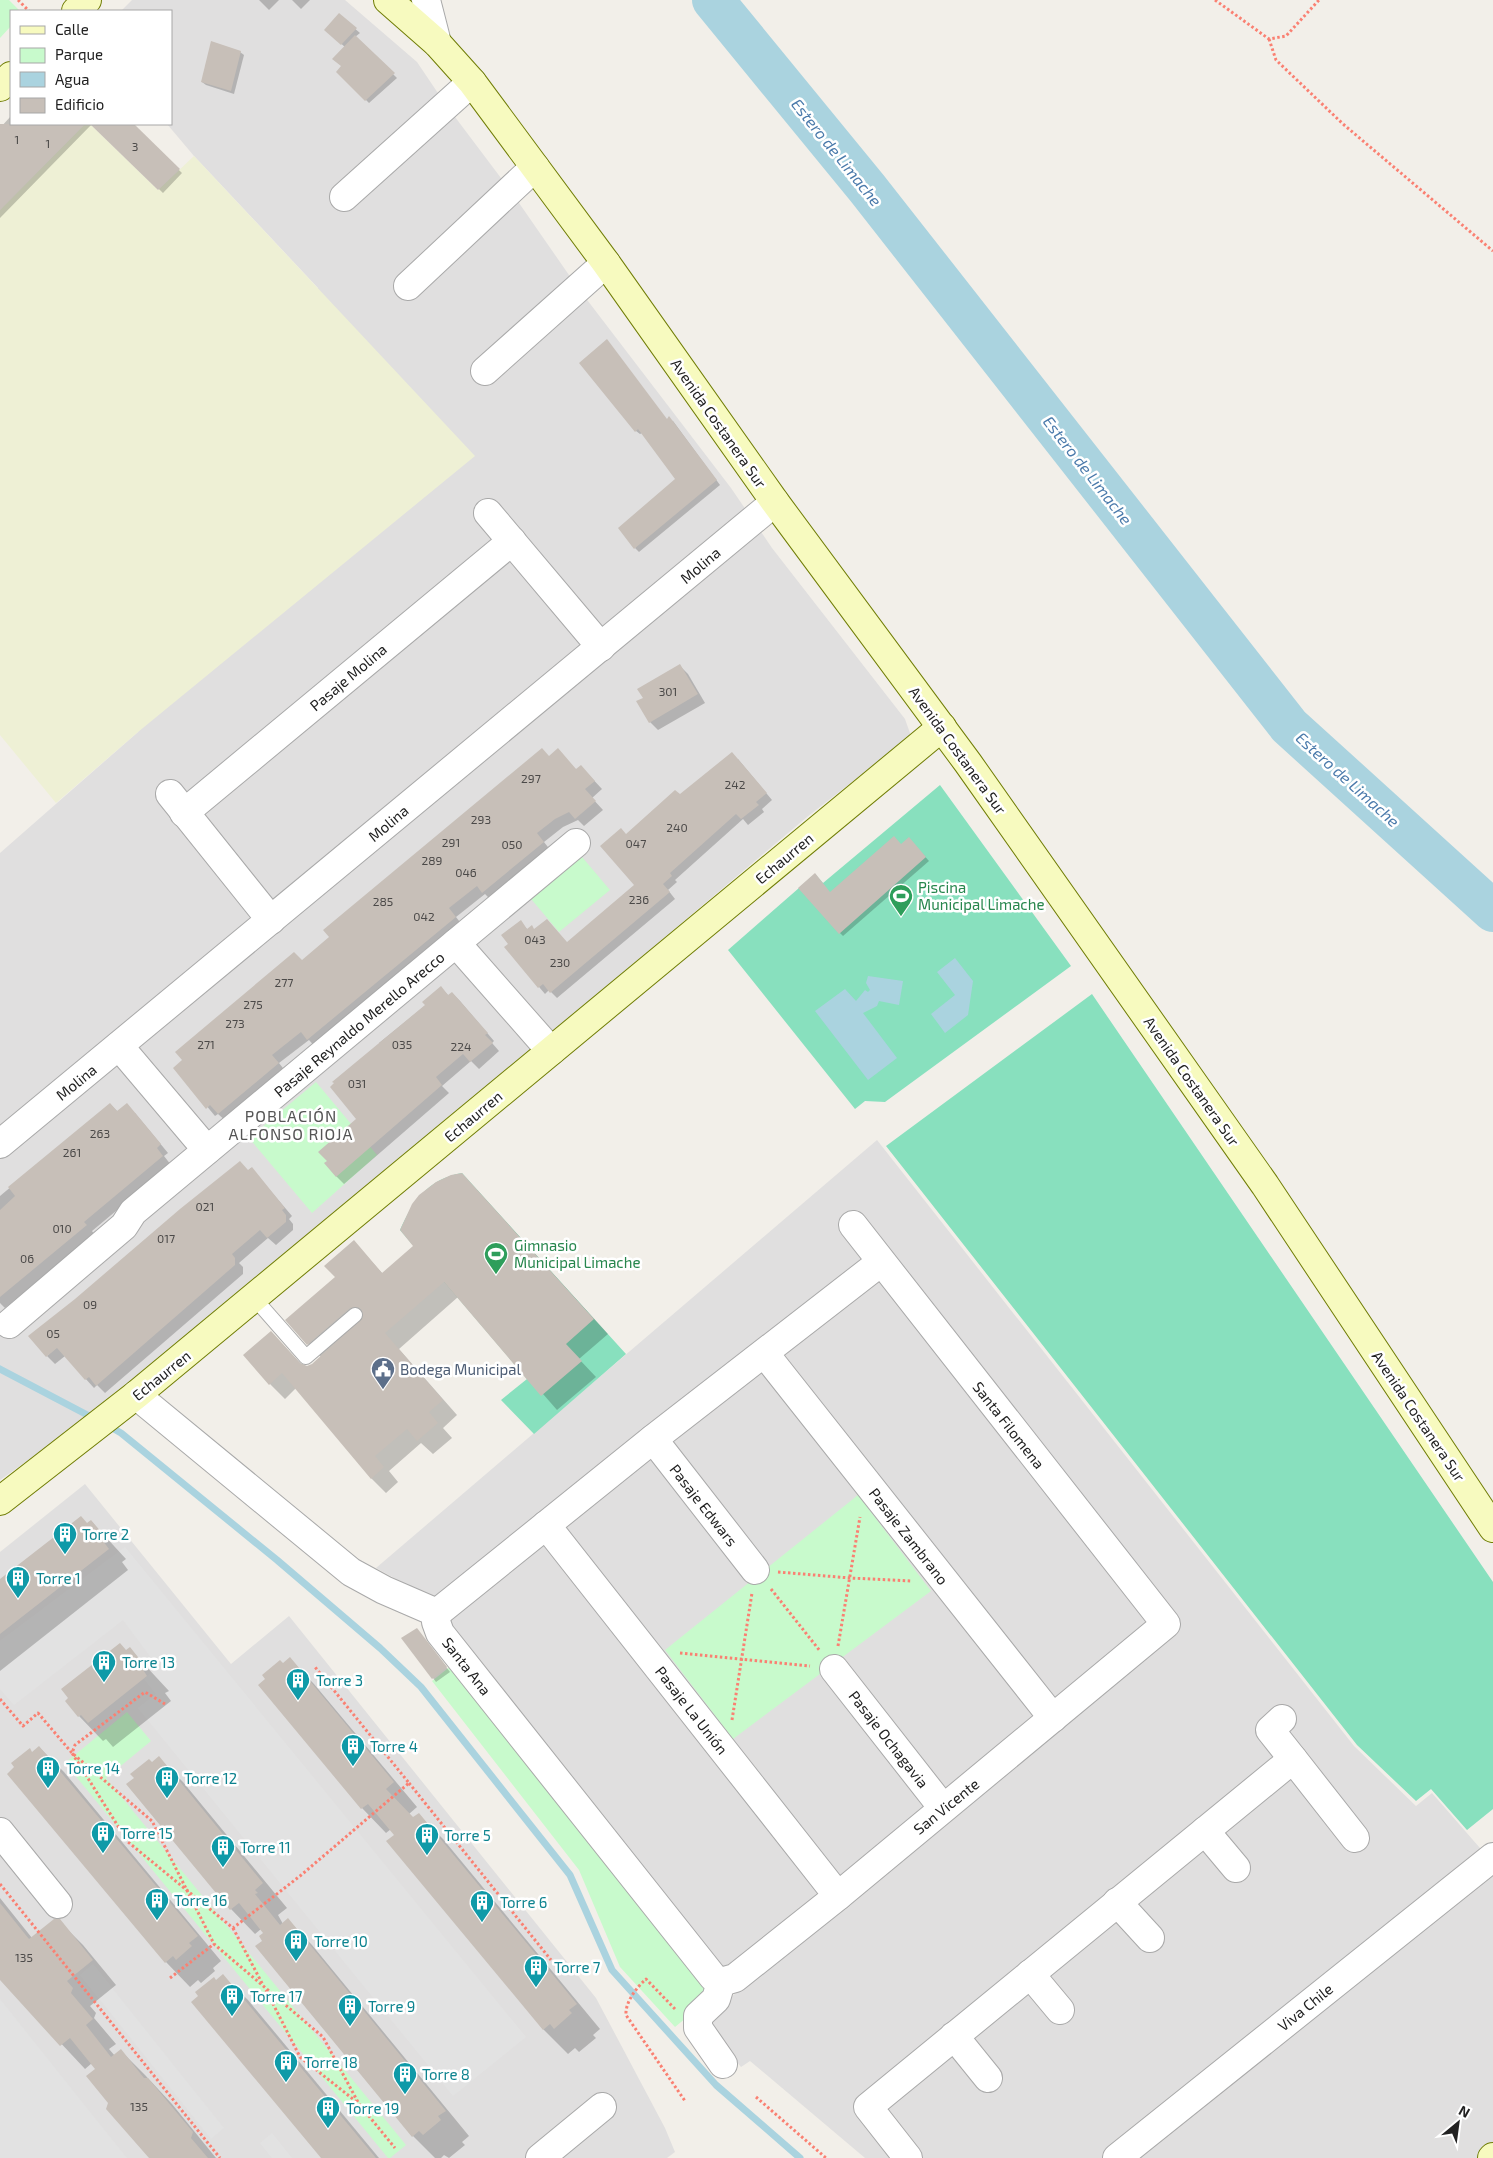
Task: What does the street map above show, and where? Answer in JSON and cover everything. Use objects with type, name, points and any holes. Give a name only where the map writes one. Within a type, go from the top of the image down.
[{"type":"street","points":[[77,10],[87,0]]},
{"type":"street","name":"Avenida Costanera Sur","points":[[388,0],[437,43],[472,82],[606,263],[775,502],[942,727],[1265,1185],[1493,1528]]},
{"type":"street","points":[[426,0],[437,43]]},
{"type":"street","points":[[0,87],[10,77]]},
{"type":"street","points":[[344,197],[472,82]]},
{"type":"street","points":[[408,286],[535,167]]},
{"type":"street","points":[[485,371],[606,263]]},
{"type":"street","name":"Molina","points":[[0,1144],[775,502]]},
{"type":"street","points":[[488,513],[601,647]]},
{"type":"street","name":"Pasaje Molina","points":[[271,920],[177,804],[512,541]]},
{"type":"street","name":"Echaurren","points":[[0,1501],[136,1395],[942,727]]},
{"type":"street","name":"Pasaje Reynaldo Merello Arecco","points":[[9,1324],[124,1226],[132,1212],[576,843]]},
{"type":"street","points":[[456,943],[550,1052]]},
{"type":"street","points":[[119,1046],[207,1150]]},
{"type":"street","name":"Santa Filomena","points":[[853,1225],[1166,1624]]},
{"type":"street","points":[[136,1395],[351,1572],[378,1587],[437,1613],[653,1439],[881,1262]]},
{"type":"street","name":"Pasaje Zambrano","points":[[764,1354],[1053,1718]]},
{"type":"street","name":"Pasaje Edwars","points":[[653,1439],[755,1570]]},
{"type":"street","name":"Pasaje La Unión","points":[[546,1525],[838,1896]]},
{"type":"street","name":"Santa Ana","points":[[437,1613],[436,1622],[440,1633],[707,1970],[721,1982]]},
{"type":"street","name":"San Vicente","points":[[721,1982],[735,1978],[838,1896],[1166,1624]]},
{"type":"street","name":"Pasaje Ochagavia","points":[[834,1669],[943,1808]]},
{"type":"street","points":[[1282,1719],[1270,1730],[1355,1838]]},
{"type":"street","points":[[908,2158],[868,2107],[1293,1759]]},
{"type":"street","points":[[1205,1831],[1236,1868]]},
{"type":"street","points":[[0,1832],[58,1904]]},
{"type":"street","name":"Viva Chile","points":[[1117,2158],[1493,1857]]},
{"type":"street","points":[[1117,1902],[1150,1938]]},
{"type":"street","points":[[1030,1974],[1060,2010]]},
{"type":"street","points":[[721,1982],[716,1999],[698,2016],[697,2021],[698,2028],[723,2064]]},
{"type":"street","points":[[954,2036],[988,2078]]},
{"type":"street","points":[[540,2158],[602,2107]]},
{"type":"lane","points":[[254,1298],[306,1357],[355,1315]]},
{"type":"path","points":[[18,0],[28,10]]},
{"type":"path","points":[[1215,0],[1269,39],[1276,60],[1336,118],[1493,251]]},
{"type":"path","points":[[1269,39],[1286,36],[1319,0]]},
{"type":"path","points":[[834,1669],[866,1482]]},
{"type":"path","points":[[755,1570],[850,1578],[946,1582]]},
{"type":"path","points":[[727,1755],[755,1570]]},
{"type":"path","points":[[755,1570],[834,1669]]},
{"type":"path","points":[[644,1650],[834,1669]]},
{"type":"path","points":[[315,1666],[551,1960]]},
{"type":"path","points":[[72,1753],[75,1745],[144,1692],[165,1704]]},
{"type":"path","points":[[0,1699],[23,1726],[38,1713],[72,1753],[128,1842],[233,1928],[300,2057],[359,2104]]},
{"type":"path","points":[[72,1753],[152,1821],[214,1944],[323,2037],[359,2104],[395,2148]]},
{"type":"path","points":[[233,1928],[300,1876],[409,1783]]},
{"type":"path","points":[[0,1884],[220,2158]]},
{"type":"path","points":[[170,1978],[214,1944]]},
{"type":"path","points":[[685,2101],[626,2015],[628,2003],[640,1984],[648,1979],[686,2021],[697,2021]]},
{"type":"path","points":[[756,2097],[826,2158]]},
{"type":"shaded area","points":[[132,0],[345,0],[417,62],[578,288],[731,488],[772,548],[905,719],[911,736],[807,817],[567,1020],[74,1428],[0,1480],[0,853],[138,732],[318,288],[194,156],[168,125],[172,125],[172,10],[122,10]]},
{"type":"shaded area","points":[[877,1140],[1354,1746],[1416,1806],[1432,1793],[1493,1863],[1493,2158],[865,2158],[750,2061],[741,2067],[703,2020],[741,1989],[416,1590],[376,1568]]},
{"type":"shaded area","points":[[85,1484],[231,1664],[289,1616],[596,1998],[665,2128],[675,2152],[667,2158],[0,2158],[0,1552]]},
{"type":"shaded area","points":[[125,1547],[526,2037],[453,2096],[138,1708],[156,1694],[144,1679],[158,1667],[123,1620],[14,1705],[0,1689],[0,1641]]},
{"type":"shaded area","points":[[93,1964],[224,2128],[211,2139],[80,1975]]},
{"type":"shaded area","points":[[0,1999],[127,2158],[0,2158]]},
{"type":"shaded area","points":[[272,2133],[292,2158],[272,2158],[260,2143]]},
{"type":"green space","points":[[0,0],[9,0],[19,10],[10,10],[10,27],[0,38]]},
{"type":"green space","points":[[84,125],[91,125],[158,190],[194,156],[475,456],[138,732],[56,803],[0,735],[0,210]]},
{"type":"green space","name":"Piscina Municipal Limache","points":[[940,785],[1071,966],[885,1102],[865,1101],[855,1109],[728,950],[815,874],[823,883]]},
{"type":"green space","points":[[577,851],[610,890],[559,932],[526,893]]},
{"type":"green space","points":[[1092,994],[1493,1582],[1493,1809],[1467,1830],[1431,1789],[1416,1801],[1357,1745],[886,1146]]},
{"type":"green space","points":[[316,1082],[377,1155],[312,1213],[249,1138]]},
{"type":"green space","name":"Gimnasio Municipal Limache","points":[[462,1173],[626,1354],[534,1434],[501,1400],[527,1379],[400,1230],[410,1210],[423,1193],[440,1180]]},
{"type":"green space","points":[[858,1495],[931,1591],[733,1739],[665,1650]]},
{"type":"green space","points":[[452,1665],[707,1986],[703,2004],[675,2027],[620,1967],[579,1870],[432,1681]]},
{"type":"green space","points":[[127,1712],[151,1741],[106,1778],[406,2145],[390,2158],[388,2158],[65,1763]]},
{"type":"water","points":[[955,958],[973,981],[968,1015],[945,1033],[931,1014],[955,995],[937,972]]},
{"type":"water","points":[[868,976],[903,981],[899,1005],[879,1001],[877,1006],[863,1013],[897,1058],[868,1080],[815,1011],[845,989],[856,1001],[865,990],[868,992],[870,990],[866,983]]},
{"type":"building","points":[[339,13],[357,28],[341,45],[324,30]]},
{"type":"building","points":[[355,35],[395,73],[365,101],[336,72],[341,66],[332,59]]},
{"type":"building","points":[[211,41],[241,51],[231,91],[201,82]]},
{"type":"building","points":[[0,124],[84,125],[0,210]]},
{"type":"building","points":[[91,125],[135,125],[180,169],[158,190]]},
{"type":"building","points":[[607,339],[667,419],[669,416],[717,480],[634,549],[618,528],[675,479],[638,429],[635,432],[579,363]]},
{"type":"building","points":[[680,664],[698,694],[649,723],[636,701],[643,698],[637,689]]},
{"type":"building","points":[[542,748],[549,756],[558,748],[576,769],[581,765],[595,781],[585,789],[596,801],[575,819],[569,812],[555,819],[537,833],[544,842],[482,893],[477,886],[449,908],[456,917],[307,1040],[301,1032],[272,1055],[279,1063],[218,1114],[210,1105],[206,1109],[173,1068],[182,1060],[175,1052],[294,952],[302,960],[329,937],[323,930]]},
{"type":"building","points":[[732,752],[767,793],[756,802],[759,805],[741,819],[736,814],[670,873],[672,876],[663,884],[670,892],[550,993],[543,984],[538,988],[504,947],[508,944],[501,935],[521,920],[527,929],[532,925],[534,929],[547,919],[567,942],[634,885],[600,846],[621,828],[626,834],[675,790],[680,794]]},
{"type":"building","points":[[894,836],[901,844],[909,837],[926,857],[839,934],[798,888],[815,873],[830,892]]},
{"type":"building","points":[[441,986],[448,995],[452,992],[488,1033],[485,1035],[493,1043],[470,1062],[463,1054],[436,1077],[442,1085],[336,1177],[324,1163],[327,1161],[318,1152],[356,1119],[330,1087],[334,1083],[332,1082],[425,1005],[422,1002]]},
{"type":"building","points":[[110,1103],[117,1111],[127,1103],[161,1144],[157,1148],[163,1156],[84,1222],[87,1225],[0,1297],[0,1210],[15,1196],[8,1187]]},
{"type":"building","points":[[240,1161],[248,1170],[252,1167],[285,1208],[282,1210],[286,1215],[286,1222],[267,1238],[260,1230],[232,1254],[235,1258],[235,1265],[96,1386],[89,1377],[85,1380],[57,1348],[46,1357],[28,1336]]},
{"type":"building","points":[[462,1173],[594,1319],[566,1344],[582,1361],[541,1396],[444,1282],[385,1333],[443,1400],[429,1412],[438,1423],[417,1441],[407,1429],[375,1456],[384,1467],[371,1479],[282,1373],[269,1385],[243,1355],[271,1331],[300,1363],[307,1366],[312,1364],[363,1317],[362,1310],[358,1307],[350,1308],[307,1345],[285,1320],[335,1277],[324,1266],[354,1240],[382,1273],[413,1246],[400,1230],[412,1204],[419,1195],[436,1182],[451,1175]]},
{"type":"building","name":"Torre 2","points":[[81,1516],[87,1523],[91,1520],[106,1538],[103,1541],[109,1549],[0,1634],[0,1579]]},
{"type":"building","points":[[417,1628],[447,1667],[432,1679],[401,1638]]},
{"type":"building","name":"Torre 13","points":[[120,1643],[126,1650],[130,1647],[145,1666],[142,1668],[147,1676],[88,1723],[81,1715],[78,1717],[65,1701],[68,1698],[61,1689]]},
{"type":"building","points":[[290,1657],[394,1782],[386,1789],[413,1817],[419,1813],[577,2004],[569,2010],[572,2013],[554,2029],[550,2024],[543,2030],[386,1841],[394,1835],[368,1804],[361,1809],[258,1685],[265,1679],[262,1675],[280,1660],[283,1663]]},
{"type":"building","points":[[39,1746],[198,1936],[189,1943],[192,1946],[176,1960],[173,1956],[165,1963],[7,1774],[14,1767],[11,1763],[30,1748],[32,1752]]},
{"type":"building","points":[[159,1756],[263,1883],[255,1890],[258,1893],[255,1894],[280,1925],[288,1918],[446,2111],[438,2116],[441,2120],[423,2135],[419,2131],[412,2137],[255,1946],[262,1941],[259,1936],[263,1933],[239,1903],[230,1910],[126,1784],[134,1778],[130,1774],[149,1759],[152,1762]]},
{"type":"building","points":[[0,1903],[29,1939],[54,1919],[60,1919],[93,1960],[67,1981],[73,1988],[71,1993],[93,2019],[86,2025],[111,2057],[121,2049],[144,2078],[148,2078],[193,2132],[191,2138],[208,2158],[149,2158],[106,2109],[108,2103],[86,2076],[95,2069],[70,2038],[60,2046],[0,1980]]},
{"type":"building","points":[[223,1974],[376,2158],[321,2158],[191,2002],[198,1996],[195,1992],[214,1977],[216,1980]]},
{"type":"waterway","name":"Estero de Limache","points":[[713,0],[867,188],[1289,726],[1493,911]]},
{"type":"waterway","points":[[0,1369],[95,1419]]},
{"type":"waterway","points":[[107,1425],[121,1433],[277,1560],[380,1648],[421,1687],[570,1875],[612,1970],[716,2085],[800,2158]]},
{"type":"place","name":"Piscina Municipal Limache","points":[[901,917]]},
{"type":"place","name":"Gimnasio Municipal Limache","points":[[496,1275]]},
{"type":"place","name":"Bodega Municipal","points":[[383,1390]]},
{"type":"place","name":"Torre 2","points":[[65,1555]]},
{"type":"place","name":"Torre 1","points":[[18,1599]]},
{"type":"place","name":"Torre 13","points":[[104,1683]]},
{"type":"place","name":"Torre 3","points":[[298,1701]]},
{"type":"place","name":"Torre 4","points":[[353,1767]]},
{"type":"place","name":"Torre 14","points":[[48,1789]]},
{"type":"place","name":"Torre 12","points":[[167,1799]]},
{"type":"place","name":"Torre 15","points":[[103,1854]]},
{"type":"place","name":"Torre 5","points":[[427,1856]]},
{"type":"place","name":"Torre 11","points":[[223,1868]]},
{"type":"place","name":"Torre 16","points":[[157,1921]]},
{"type":"place","name":"Torre 6","points":[[482,1923]]},
{"type":"place","name":"Torre 10","points":[[296,1962]]},
{"type":"place","name":"Torre 7","points":[[536,1988]]},
{"type":"place","name":"Torre 17","points":[[232,2017]]},
{"type":"place","name":"Torre 9","points":[[350,2027]]},
{"type":"place","name":"Torre 18","points":[[286,2083]]},
{"type":"place","name":"Torre 8","points":[[405,2095]]},
{"type":"place","name":"Torre 19","points":[[328,2129]]},
{"type":"district","name":"POBLACIÓN ALFONSO RIOJA","points":[[291,1124]]}]
